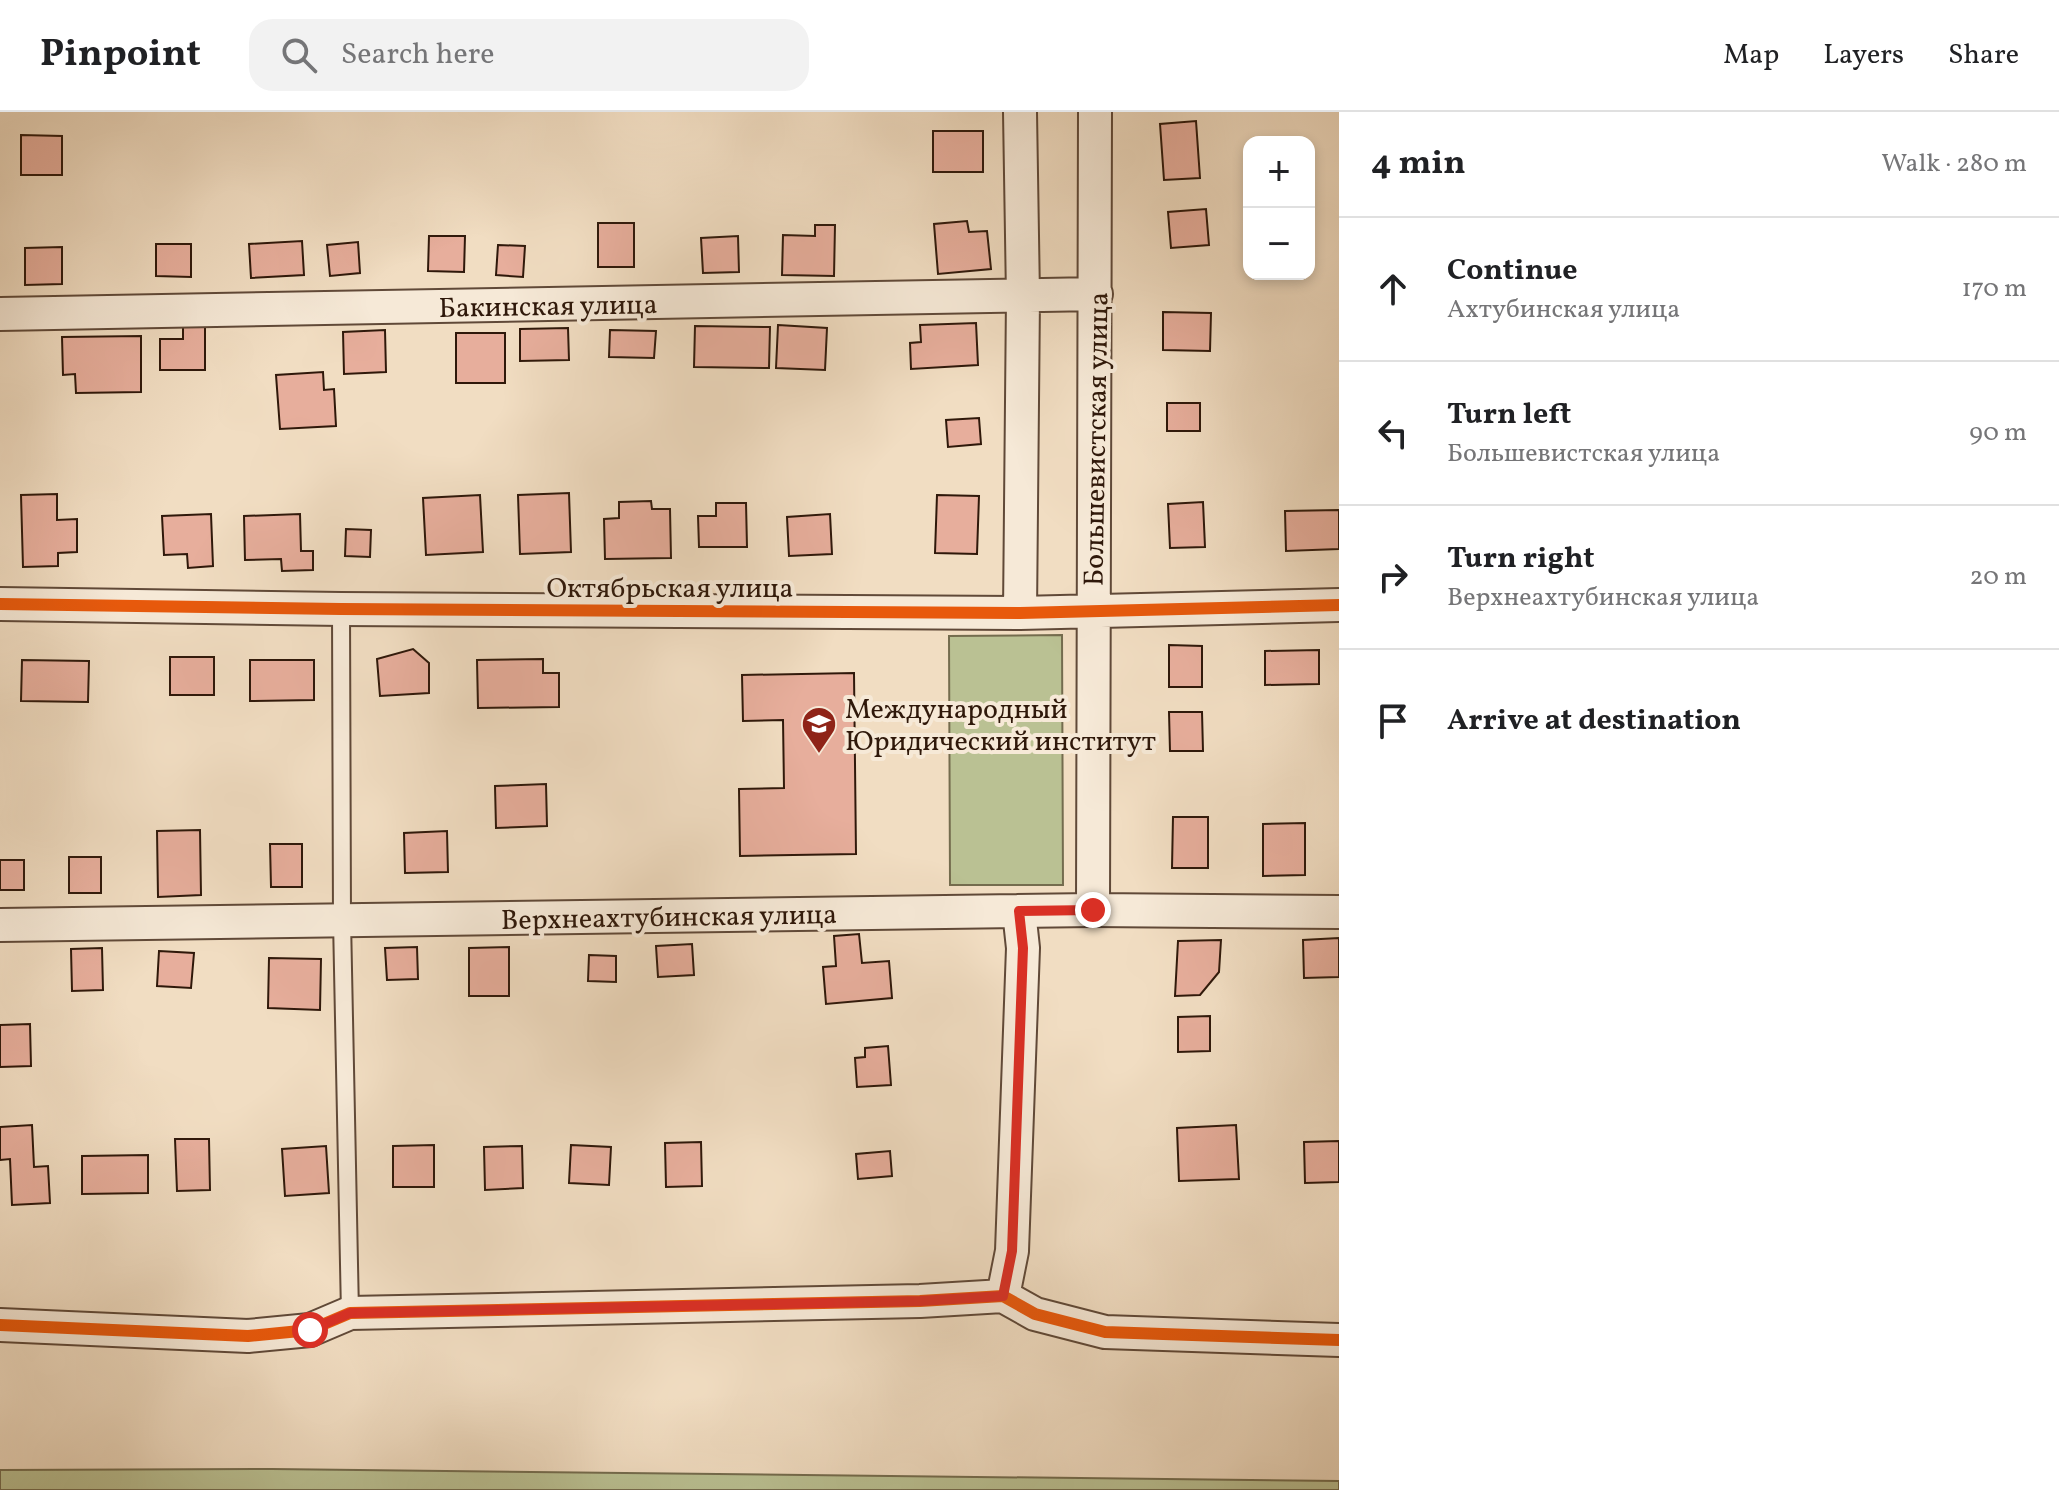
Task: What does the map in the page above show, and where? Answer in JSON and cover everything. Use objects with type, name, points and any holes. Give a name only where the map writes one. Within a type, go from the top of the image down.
[{"type":"street","points":[[1020,112],[1023,297],[1020,613]]},
{"type":"street","name":"Большевистская улица","points":[[1093,910],[1095,112]]},
{"type":"street","name":"Бакинская улица","points":[[0,314],[1096,294]]},
{"type":"street","name":"Октябрьская улица","points":[[0,604],[1020,613],[1339,605]]},
{"type":"street","name":"Верхнеахтубинская улица","points":[[0,925],[1093,910],[1339,912]]},
{"type":"street","points":[[1003,1296],[1012,1251],[1023,948],[1019,911]]},
{"type":"street","points":[[0,1325],[248,1336],[310,1330],[350,1313],[920,1301],[1003,1296],[1035,1314],[1105,1332],[1339,1340]]},
{"type":"lane","points":[[341,609],[342,920],[350,1313]]},
{"type":"green space","points":[[1062,635],[1063,885],[950,885],[949,636]]},
{"type":"green space","points":[[272,1469],[1339,1481],[1339,1490],[0,1490],[0,1470]]},
{"type":"building","points":[[1196,121],[1200,178],[1164,180],[1160,124]]},
{"type":"building","points":[[933,131],[983,131],[983,172],[933,172]]},
{"type":"building","points":[[21,135],[62,136],[62,175],[21,175]]},
{"type":"building","points":[[1206,209],[1209,245],[1171,248],[1168,212]]},
{"type":"building","points":[[967,221],[969,232],[987,231],[991,269],[938,274],[934,224]]},
{"type":"building","points":[[598,223],[634,223],[634,267],[598,267]]},
{"type":"building","points":[[815,225],[835,225],[834,276],[782,275],[783,235],[815,236]]},
{"type":"building","points":[[429,236],[465,236],[464,272],[428,271]]},
{"type":"building","points":[[738,236],[739,272],[703,273],[701,238]]},
{"type":"building","points":[[302,241],[304,275],[251,278],[249,244]]},
{"type":"building","points":[[358,242],[360,273],[330,276],[327,245]]},
{"type":"building","points":[[156,244],[191,244],[191,277],[156,276]]},
{"type":"building","points":[[498,245],[525,246],[523,277],[496,275]]},
{"type":"building","points":[[62,247],[62,284],[25,285],[25,248]]},
{"type":"building","points":[[1163,312],[1211,313],[1210,351],[1163,350]]},
{"type":"building","points":[[976,323],[978,365],[911,369],[910,343],[921,342],[920,325]]},
{"type":"building","points":[[778,325],[827,328],[825,370],[776,368]]},
{"type":"building","points":[[183,326],[205,326],[205,370],[160,370],[160,339],[183,339]]},
{"type":"building","points":[[695,326],[770,327],[769,368],[694,367]]},
{"type":"building","points":[[568,328],[569,360],[520,361],[520,329]]},
{"type":"building","points":[[385,330],[386,372],[344,374],[343,332]]},
{"type":"building","points":[[610,330],[656,331],[654,358],[609,357]]},
{"type":"building","points":[[456,333],[505,333],[505,383],[456,383]]},
{"type":"building","points":[[141,336],[141,392],[76,393],[75,374],[63,375],[62,337]]},
{"type":"building","points":[[323,372],[324,390],[334,389],[336,426],[280,429],[276,375]]},
{"type":"building","points":[[1167,403],[1200,403],[1200,431],[1167,431]]},
{"type":"building","points":[[979,418],[981,444],[948,447],[946,420]]},
{"type":"building","points":[[569,493],[571,552],[520,554],[518,495]]},
{"type":"building","points":[[57,494],[57,520],[77,519],[77,552],[58,553],[58,566],[23,567],[21,495]]},
{"type":"building","points":[[480,495],[483,552],[426,555],[423,498]]},
{"type":"building","points":[[937,495],[979,496],[977,554],[935,553]]},
{"type":"building","points":[[651,501],[652,509],[670,509],[671,558],[605,559],[604,519],[619,518],[619,502]]},
{"type":"building","points":[[1203,502],[1205,547],[1170,548],[1168,504]]},
{"type":"building","points":[[716,503],[746,503],[747,547],[699,547],[698,516],[716,516]]},
{"type":"building","points":[[1339,510],[1339,549],[1286,551],[1285,511]]},
{"type":"building","points":[[211,514],[213,566],[188,568],[187,554],[164,555],[162,516]]},
{"type":"building","points":[[300,514],[301,551],[313,551],[313,570],[282,571],[281,559],[245,560],[244,516]]},
{"type":"building","points":[[830,514],[832,554],[789,556],[787,517]]},
{"type":"building","points":[[346,529],[371,530],[370,557],[345,556]]},
{"type":"building","points":[[1169,645],[1202,646],[1202,687],[1169,687]]},
{"type":"building","points":[[413,649],[429,663],[429,693],[380,696],[377,659]]},
{"type":"building","points":[[1319,650],[1319,684],[1265,685],[1265,651]]},
{"type":"building","points":[[170,657],[214,657],[214,695],[170,695]]},
{"type":"building","points":[[543,659],[543,673],[559,673],[559,707],[478,708],[477,660]]},
{"type":"building","points":[[22,660],[89,661],[88,702],[21,701]]},
{"type":"building","points":[[250,660],[314,660],[314,700],[250,701]]},
{"type":"building","name":"Международный Юридический институт","points":[[854,673],[856,854],[740,856],[739,789],[784,788],[783,720],[743,721],[742,675]]},
{"type":"building","points":[[1169,712],[1202,712],[1203,751],[1170,751]]},
{"type":"building","points":[[546,784],[547,826],[496,828],[495,786]]},
{"type":"building","points":[[1173,817],[1208,817],[1208,868],[1172,868]]},
{"type":"building","points":[[1305,823],[1305,875],[1263,876],[1263,824]]},
{"type":"building","points":[[200,830],[201,895],[158,897],[157,831]]},
{"type":"building","points":[[447,831],[448,872],[405,873],[404,833]]},
{"type":"building","points":[[270,844],[302,844],[302,887],[271,887]]},
{"type":"building","points":[[69,857],[101,857],[101,893],[69,893]]},
{"type":"building","points":[[0,860],[24,860],[24,890],[0,890]]},
{"type":"building","points":[[859,934],[862,963],[889,961],[892,998],[826,1004],[823,967],[836,966],[834,936]]},
{"type":"building","points":[[1339,938],[1339,977],[1304,978],[1303,940]]},
{"type":"building","points":[[1221,940],[1219,972],[1200,995],[1175,996],[1178,941]]},
{"type":"building","points":[[692,944],[694,975],[658,977],[656,946]]},
{"type":"building","points":[[417,947],[418,979],[387,980],[385,948]]},
{"type":"building","points":[[509,947],[509,996],[469,996],[469,948]]},
{"type":"building","points":[[102,948],[103,990],[72,991],[71,949]]},
{"type":"building","points":[[159,951],[194,953],[191,988],[157,986]]},
{"type":"building","points":[[589,955],[616,956],[616,982],[588,981]]},
{"type":"building","points":[[269,958],[321,959],[320,1010],[268,1008]]},
{"type":"building","points":[[1210,1016],[1210,1051],[1178,1052],[1178,1017]]},
{"type":"building","points":[[30,1024],[31,1066],[0,1067],[0,1025]]},
{"type":"building","points":[[888,1046],[891,1085],[857,1087],[855,1058],[865,1057],[865,1048]]},
{"type":"building","points":[[32,1125],[34,1167],[48,1166],[50,1203],[12,1205],[10,1159],[0,1160],[0,1127]]},
{"type":"building","points":[[1236,1125],[1239,1179],[1179,1181],[1177,1128]]},
{"type":"building","points":[[175,1139],[209,1139],[210,1190],[177,1191]]},
{"type":"building","points":[[1339,1141],[1339,1182],[1305,1183],[1304,1142]]},
{"type":"building","points":[[701,1142],[702,1186],[666,1187],[665,1143]]},
{"type":"building","points":[[434,1145],[434,1187],[393,1187],[393,1146]]},
{"type":"building","points":[[571,1145],[611,1147],[609,1185],[569,1183]]},
{"type":"building","points":[[326,1146],[329,1193],[285,1196],[282,1149]]},
{"type":"building","points":[[522,1146],[523,1188],[485,1190],[484,1147]]},
{"type":"building","points":[[890,1151],[892,1176],[858,1179],[856,1154]]},
{"type":"building","points":[[148,1155],[148,1193],[82,1194],[82,1156]]},
{"type":"cycle path","points":[[0,604],[1020,613],[1339,605]]},
{"type":"cycle path","points":[[0,1325],[248,1336],[310,1330],[350,1313],[920,1301],[1003,1296],[1035,1314],[1105,1332],[1339,1340]]},
{"type":"place","name":"Международный Юридический институт","points":[[819,755]]},
{"type":"route","points":[[310,1330],[350,1313],[920,1301],[1003,1296],[1012,1251],[1023,948],[1019,911],[1093,910]]}]
